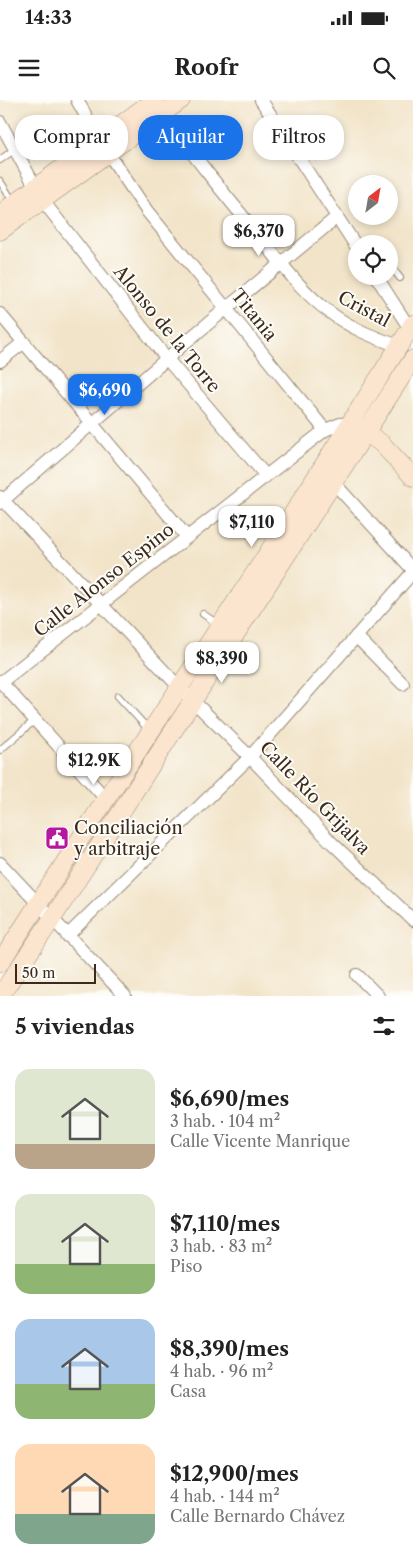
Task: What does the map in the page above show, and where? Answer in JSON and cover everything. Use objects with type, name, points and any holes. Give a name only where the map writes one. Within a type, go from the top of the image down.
[{"type":"main road","points":[[128,127],[156,103],[181,100]]},
{"type":"main road","points":[[0,231],[40,194],[87,160]]},
{"type":"main road","points":[[7,209],[40,194]]},
{"type":"main road","points":[[0,963],[150,731],[186,694],[220,625],[266,556],[411,326]]},
{"type":"main road","points":[[0,996],[52,919],[186,694],[334,483],[413,359]]},
{"type":"main road","points":[[350,423],[381,442],[413,477]]},
{"type":"street","name":"Titania","points":[[77,100],[86,115]]},
{"type":"street","points":[[261,100],[349,235]]},
{"type":"street","name":"Cristal","points":[[156,103],[191,154],[314,300],[336,317],[362,333],[399,346]]},
{"type":"street","name":"Alonso de la Torre","points":[[0,122],[15,149]]},
{"type":"street","name":"Alonso de la Torre","points":[[21,160],[40,194],[167,359],[266,476]]},
{"type":"street","name":"Titania","points":[[114,160],[147,211],[325,430]]},
{"type":"street","points":[[1,500],[337,217]]},
{"type":"street","points":[[382,285],[411,326]]},
{"type":"street","points":[[0,314],[187,537]]},
{"type":"street","points":[[0,361],[24,342]]},
{"type":"street","points":[[325,430],[340,424],[350,423]]},
{"type":"street","name":"Calle Alonso Espino","points":[[0,682],[325,430]]},
{"type":"street","points":[[67,936],[250,757],[413,571],[334,483]]},
{"type":"street","name":"Calle Río Grijalva","points":[[1,500],[186,694],[250,757],[330,841],[413,920]]},
{"type":"street","points":[[356,636],[403,684]]},
{"type":"street","points":[[0,682],[106,799]]},
{"type":"street","points":[[0,864],[125,996]]},
{"type":"street","points":[[357,976],[378,996]]},
{"type":"lane","points":[[0,160],[15,149]]},
{"type":"lane","points":[[0,181],[7,209]]},
{"type":"lane","points":[[203,614],[220,625]]},
{"type":"lane","points":[[118,696],[150,731]]},
{"type":"lane","points":[[0,750],[35,720]]},
{"type":"place","name":"Conciliación y arbitraje","points":[[57,838]]}]
